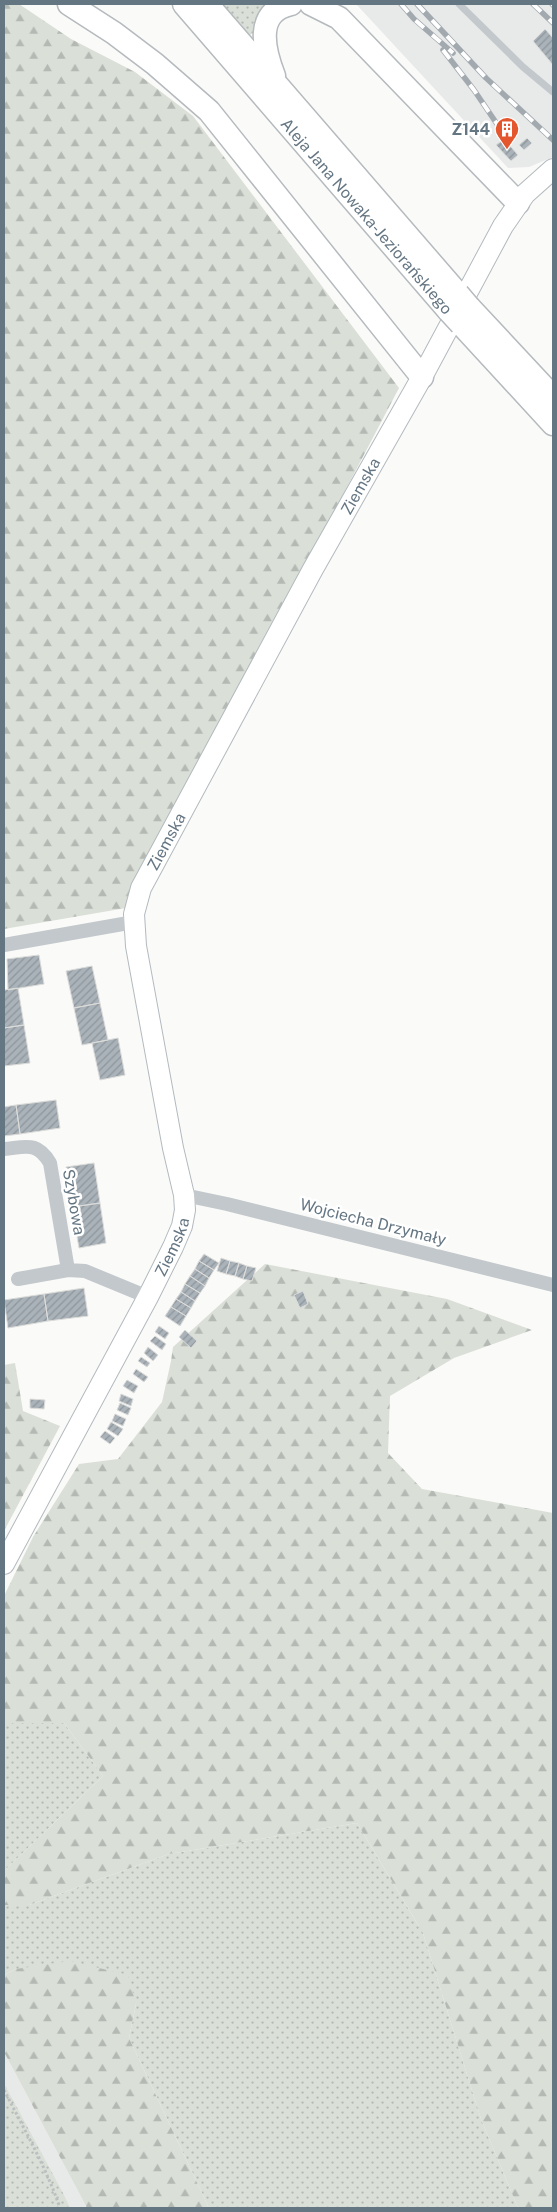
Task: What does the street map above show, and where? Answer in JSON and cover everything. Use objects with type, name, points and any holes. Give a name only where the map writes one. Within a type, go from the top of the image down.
[{"type":"main road","points":[[69,4],[114,33],[156,64],[209,112],[422,377]]},
{"type":"main road","name":"Aleja Jana Nowaka-Jeziorańskiego","points":[[184,4],[459,309],[553,397]]},
{"type":"main road","name":"Aleja Jana Nowaka-Jeziorańskiego","points":[[207,4],[278,86],[553,424]]},
{"type":"main road","points":[[278,86],[268,62],[264,43],[265,27],[272,15],[283,6],[291,4]]},
{"type":"main road","points":[[311,4],[339,18],[518,203]]},
{"type":"street","name":"Ziemska","points":[[4,1564],[148,1296],[182,1226],[185,1210],[184,1195],[142,982],[134,922],[138,896],[322,553],[422,377],[468,288],[518,203],[532,186],[553,169]]},
{"type":"street","points":[[4,945],[134,922]]},
{"type":"street","name":"Szybowa","points":[[4,1150],[33,1146],[43,1152],[50,1162],[68,1270]]},
{"type":"street","name":"Wojciecha Drzymały","points":[[184,1195],[236,1206],[553,1285]]},
{"type":"street","points":[[18,1279],[68,1270],[85,1272],[148,1296]]},
{"type":"lane","points":[[459,4],[524,67],[553,92]]},
{"type":"path","points":[[4,2090],[43,2165],[60,2208]]},
{"type":"shaded area","points":[[356,4],[553,4],[553,157],[529,167],[508,168]]},
{"type":"shaded area","points":[[4,2052],[87,2208],[70,2208],[4,2083]]},
{"type":"green space","points":[[4,4],[19,4],[71,39],[135,72],[193,116],[399,388],[126,908],[4,929]]},
{"type":"green space","points":[[219,4],[270,4],[257,21],[253,33],[250,35]]},
{"type":"green space","points":[[265,1264],[447,1299],[532,1330],[454,1358],[390,1396],[388,1453],[422,1489],[553,1513],[553,2208],[518,2208],[481,2119],[423,1933],[357,1823],[169,1854],[29,1905],[4,1905],[4,1871],[103,1776],[64,1723],[4,1723],[4,1596],[33,1537],[79,1464],[118,1459],[162,1402],[173,1347]]},
{"type":"green space","points":[[15,1363],[23,1411],[60,1426],[4,1531],[4,1365]]},
{"type":"green space","points":[[4,1723],[64,1723],[103,1776],[4,1871]]},
{"type":"green space","points":[[357,1823],[423,1933],[481,2119],[518,2208],[209,2208],[129,2038],[136,2004],[16,1969],[4,1975],[4,1905],[29,1905],[169,1854]]},
{"type":"green space","points":[[70,1961],[128,1975],[136,2004],[129,2038],[209,2208],[87,2208],[4,2052],[4,1975],[16,1969]]},
{"type":"green space","points":[[4,2083],[64,2195],[70,2208],[4,2208]]},
{"type":"building","points":[[545,29],[553,38],[553,65],[533,41]]},
{"type":"building","points":[[527,138],[532,143],[524,150],[519,145]]},
{"type":"building","name":"Z144","points":[[504,139],[518,155],[511,161],[496,145]]},
{"type":"building","points":[[39,955],[44,984],[8,990],[7,959]]},
{"type":"building","points":[[92,966],[100,1003],[74,1008],[66,971]]},
{"type":"building","points":[[18,988],[24,1025],[4,1028],[4,990]]},
{"type":"building","points":[[100,1003],[108,1040],[82,1045],[74,1008]]},
{"type":"building","points":[[24,1025],[30,1063],[4,1066],[4,1028]]},
{"type":"building","points":[[118,1038],[125,1075],[100,1080],[92,1043]]},
{"type":"building","points":[[56,1100],[60,1128],[20,1134],[16,1105]]},
{"type":"building","points":[[16,1105],[20,1134],[4,1136],[4,1107]]},
{"type":"building","points":[[94,1163],[100,1203],[72,1207],[66,1167]]},
{"type":"building","points":[[100,1203],[106,1243],[79,1248],[72,1207]]},
{"type":"building","points":[[204,1254],[219,1263],[214,1270],[199,1261]]},
{"type":"building","points":[[221,1258],[230,1261],[226,1274],[217,1271]]},
{"type":"building","points":[[199,1261],[214,1270],[209,1278],[195,1269]]},
{"type":"building","points":[[230,1261],[239,1263],[235,1276],[226,1274]]},
{"type":"building","points":[[239,1263],[247,1266],[243,1279],[235,1276]]},
{"type":"building","points":[[247,1266],[256,1268],[252,1281],[243,1279]]},
{"type":"building","points":[[195,1269],[209,1278],[205,1286],[190,1276]]},
{"type":"building","points":[[190,1276],[205,1286],[200,1293],[185,1284]]},
{"type":"building","points":[[185,1284],[200,1293],[195,1301],[181,1292]]},
{"type":"building","points":[[84,1288],[88,1316],[48,1321],[44,1294]]},
{"type":"building","points":[[303,1291],[308,1304],[300,1308],[294,1295]]},
{"type":"building","points":[[181,1292],[195,1301],[191,1308],[176,1299]]},
{"type":"building","points":[[44,1294],[48,1321],[8,1328],[4,1300]]},
{"type":"building","points":[[176,1299],[191,1308],[186,1316],[171,1307]]},
{"type":"building","points":[[171,1307],[186,1316],[180,1326],[165,1316]]},
{"type":"building","points":[[159,1326],[169,1333],[165,1339],[155,1332]]},
{"type":"building","points":[[185,1330],[197,1341],[191,1348],[179,1337]]},
{"type":"building","points":[[155,1336],[166,1344],[162,1350],[150,1341]]},
{"type":"building","points":[[148,1347],[158,1355],[153,1361],[144,1353]]},
{"type":"building","points":[[141,1357],[150,1363],[147,1367],[138,1361]]},
{"type":"building","points":[[136,1369],[148,1377],[144,1382],[133,1374]]},
{"type":"building","points":[[127,1380],[138,1386],[134,1393],[123,1386]]},
{"type":"building","points":[[121,1394],[133,1399],[131,1406],[119,1401]]},
{"type":"building","points":[[30,1399],[45,1400],[44,1409],[30,1408]]},
{"type":"building","points":[[120,1403],[131,1408],[128,1415],[117,1410]]},
{"type":"building","points":[[115,1414],[126,1419],[123,1426],[112,1421]]},
{"type":"building","points":[[111,1422],[123,1429],[118,1436],[107,1429]]},
{"type":"building","points":[[105,1431],[115,1438],[110,1444],[100,1437]]},
{"type":"railway","points":[[401,4],[414,19],[453,53]]},
{"type":"railway","points":[[417,4],[486,78],[553,140]]},
{"type":"railway","points":[[533,4],[553,23]]},
{"type":"railway","points":[[443,50],[474,90],[499,127]]},
{"type":"place","name":"Z144","points":[[507,150]]}]
